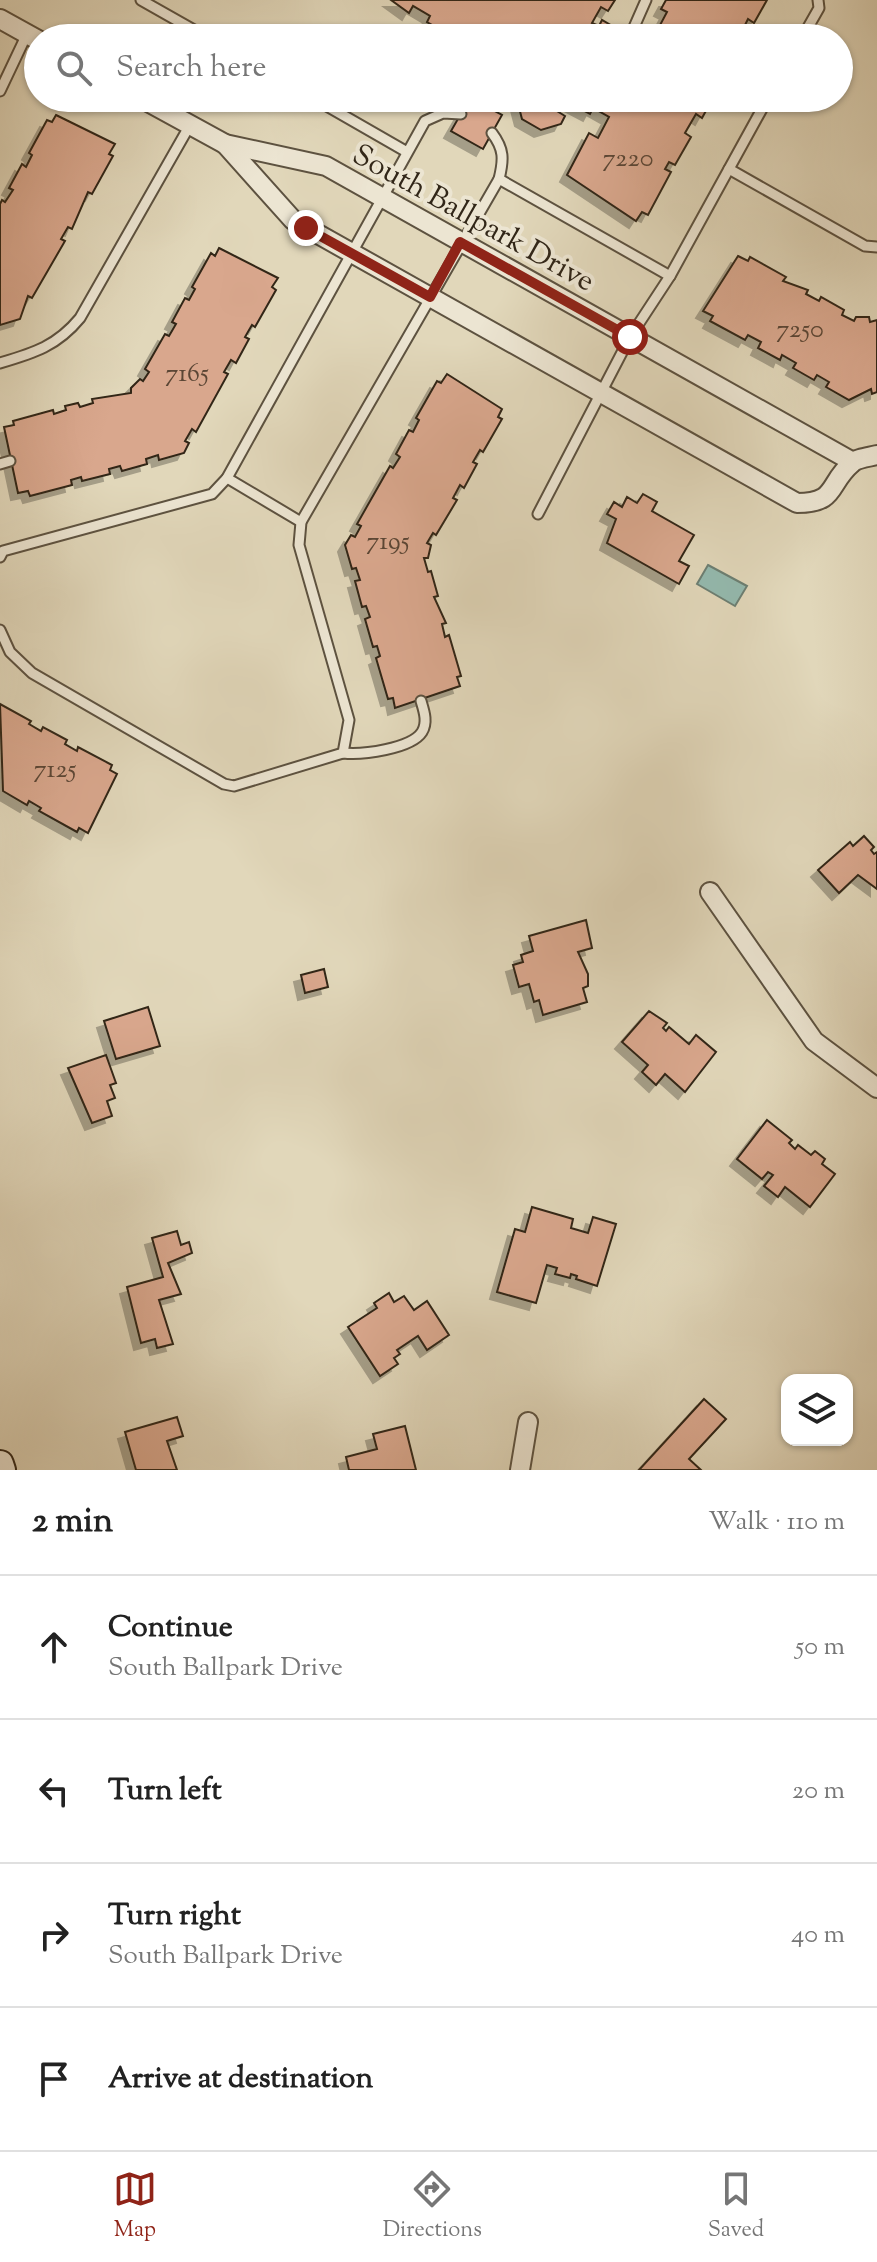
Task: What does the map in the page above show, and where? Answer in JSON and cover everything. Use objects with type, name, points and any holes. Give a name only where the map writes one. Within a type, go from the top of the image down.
[{"type":"main road","points":[[0,1464],[2,1470]]},
{"type":"street","points":[[0,19],[24,32]]},
{"type":"street","name":"South Ballpark Drive","points":[[166,112],[225,144],[326,166],[853,462],[831,493],[817,503],[797,503],[293,220],[225,144]]},
{"type":"street","points":[[853,462],[877,455]]},
{"type":"street","points":[[710,892],[814,1041],[877,1088]]},
{"type":"street","points":[[520,1470],[528,1422]]},
{"type":"lane","points":[[141,0],[183,24]]},
{"type":"lane","points":[[635,24],[646,0]]},
{"type":"lane","points":[[810,24],[819,8],[818,0]]},
{"type":"lane","points":[[0,91],[24,50]]},
{"type":"lane","points":[[337,112],[407,152]]},
{"type":"lane","points":[[538,514],[630,337],[670,276],[760,112]]},
{"type":"lane","points":[[0,557],[3,551],[212,494],[227,478],[425,121],[443,113],[461,114]]},
{"type":"lane","points":[[0,363],[44,350],[65,336],[80,318],[190,125]]},
{"type":"lane","points":[[343,753],[349,720],[299,545],[301,522],[499,179],[504,160],[501,145],[492,133]]},
{"type":"lane","points":[[729,169],[865,246],[877,247]]},
{"type":"lane","points":[[499,179],[670,276]]},
{"type":"lane","points":[[227,478],[301,522]]},
{"type":"lane","points":[[0,630],[10,652],[32,673],[224,784],[234,786],[343,753],[362,755],[414,740],[424,730],[426,718],[421,701]]},
{"type":"water","points":[[708,565],[747,586],[735,606],[697,584]]},
{"type":"building","points":[[391,0],[615,0],[608,11],[601,7],[592,23],[594,24],[430,24],[427,22],[430,16],[413,6],[409,13]]},
{"type":"building","points":[[666,0],[767,0],[754,23],[748,19],[746,24],[661,24],[667,12],[661,9]]},
{"type":"building","points":[[462,112],[497,112],[502,115],[483,149],[451,131]]},
{"type":"building","points":[[520,112],[559,112],[565,116],[561,124],[541,130],[522,119]]},
{"type":"building","points":[[600,112],[705,112],[702,118],[696,114],[685,133],[691,137],[675,165],[669,162],[665,169],[671,172],[648,215],[642,212],[636,221],[567,175],[589,133],[598,138],[609,117]]},
{"type":"building","points":[[56,115],[115,144],[109,154],[113,156],[92,194],[88,192],[72,229],[68,227],[61,239],[65,241],[32,298],[28,296],[20,319],[0,325],[0,204],[13,190],[9,188],[22,164],[26,167],[32,155],[29,153],[47,120],[52,122]]},
{"type":"building","points":[[219,248],[278,278],[272,287],[276,290],[255,327],[252,325],[245,337],[249,339],[236,363],[231,360],[224,372],[228,374],[196,432],[192,429],[185,441],[189,443],[184,453],[159,460],[158,455],[146,459],[147,464],[122,471],[120,466],[109,469],[110,474],[82,481],[81,477],[71,480],[72,485],[30,496],[28,491],[18,493],[4,427],[14,425],[13,421],[53,410],[54,414],[66,410],[65,406],[78,403],[80,407],[93,403],[92,399],[131,393],[131,388],[140,379],[143,381],[149,372],[145,369],[165,334],[169,336],[176,324],[172,322],[185,298],[189,300],[195,289],[192,287],[211,253],[215,256]]},
{"type":"building","points":[[738,256],[748,261],[750,257],[786,277],[783,281],[808,290],[806,294],[819,301],[821,297],[844,310],[842,315],[854,321],[856,317],[869,317],[870,322],[877,320],[877,392],[872,394],[871,389],[849,400],[826,387],[829,382],[817,375],[814,380],[793,368],[796,363],[782,355],[780,360],[758,348],[761,342],[748,335],[745,340],[710,321],[713,316],[703,311]]},
{"type":"building","points":[[447,374],[502,409],[498,417],[502,419],[483,452],[480,450],[473,462],[477,464],[464,488],[460,485],[453,498],[457,500],[436,535],[433,533],[427,543],[431,545],[428,558],[424,558],[438,596],[434,597],[446,623],[442,624],[445,637],[449,635],[461,676],[457,677],[460,686],[395,708],[393,698],[388,699],[376,658],[380,656],[377,646],[373,647],[365,619],[370,617],[366,606],[362,607],[355,581],[360,580],[356,568],[352,569],[345,545],[351,535],[355,537],[361,526],[357,524],[390,466],[393,468],[400,457],[396,454],[409,430],[413,432],[419,420],[416,418],[437,381],[441,383]]},
{"type":"building","points":[[643,494],[657,502],[652,511],[694,535],[679,561],[689,566],[679,584],[607,543],[616,519],[607,514],[614,502],[622,507],[627,497],[637,503]]},
{"type":"building","points":[[0,704],[31,721],[29,724],[41,731],[43,727],[67,740],[65,744],[77,751],[78,747],[112,765],[110,770],[117,774],[88,833],[79,828],[77,832],[39,811],[41,808],[29,801],[27,805],[3,791]]},
{"type":"building","points":[[864,836],[874,847],[871,850],[874,854],[877,852],[877,889],[858,875],[839,893],[818,870],[850,842],[853,846]]},
{"type":"building","points":[[586,920],[592,948],[578,952],[588,974],[588,986],[583,988],[587,1002],[543,1015],[539,1000],[534,1002],[529,984],[519,987],[513,965],[523,962],[521,955],[533,951],[529,936]]},
{"type":"building","points":[[324,969],[328,987],[305,993],[301,975]]},
{"type":"building","points":[[148,1007],[160,1046],[116,1059],[104,1021]]},
{"type":"building","points":[[649,1011],[667,1023],[663,1028],[666,1031],[669,1027],[689,1044],[696,1035],[716,1052],[685,1092],[665,1074],[656,1085],[642,1072],[648,1065],[622,1042]]},
{"type":"building","points":[[106,1055],[116,1083],[110,1085],[115,1098],[107,1101],[112,1116],[92,1123],[68,1068]]},
{"type":"building","points":[[767,1120],[792,1140],[789,1143],[795,1149],[798,1145],[811,1155],[815,1151],[825,1159],[822,1164],[835,1174],[810,1207],[785,1187],[778,1197],[764,1186],[773,1175],[768,1172],[762,1179],[737,1159]]},
{"type":"building","points":[[532,1207],[573,1219],[571,1228],[588,1233],[593,1217],[616,1224],[597,1286],[576,1279],[577,1276],[571,1274],[570,1278],[555,1274],[557,1268],[547,1265],[536,1303],[497,1292],[515,1229],[525,1232]]},
{"type":"building","points":[[177,1231],[181,1245],[189,1242],[192,1253],[168,1263],[181,1294],[159,1300],[173,1344],[157,1348],[155,1339],[141,1343],[127,1287],[163,1277],[152,1238]]},
{"type":"building","points":[[389,1293],[394,1302],[404,1296],[414,1310],[427,1301],[449,1335],[427,1350],[418,1336],[397,1350],[400,1354],[394,1358],[398,1364],[380,1376],[348,1327],[377,1308],[374,1303]]},
{"type":"building","points":[[704,1399],[726,1419],[689,1459],[701,1470],[639,1470]]},
{"type":"building","points":[[177,1417],[183,1436],[167,1441],[177,1470],[136,1470],[125,1432]]},
{"type":"building","points":[[405,1426],[416,1470],[349,1470],[346,1457],[377,1449],[373,1434]]},
{"type":"route","points":[[306,228],[430,297],[460,242],[630,337]]}]
